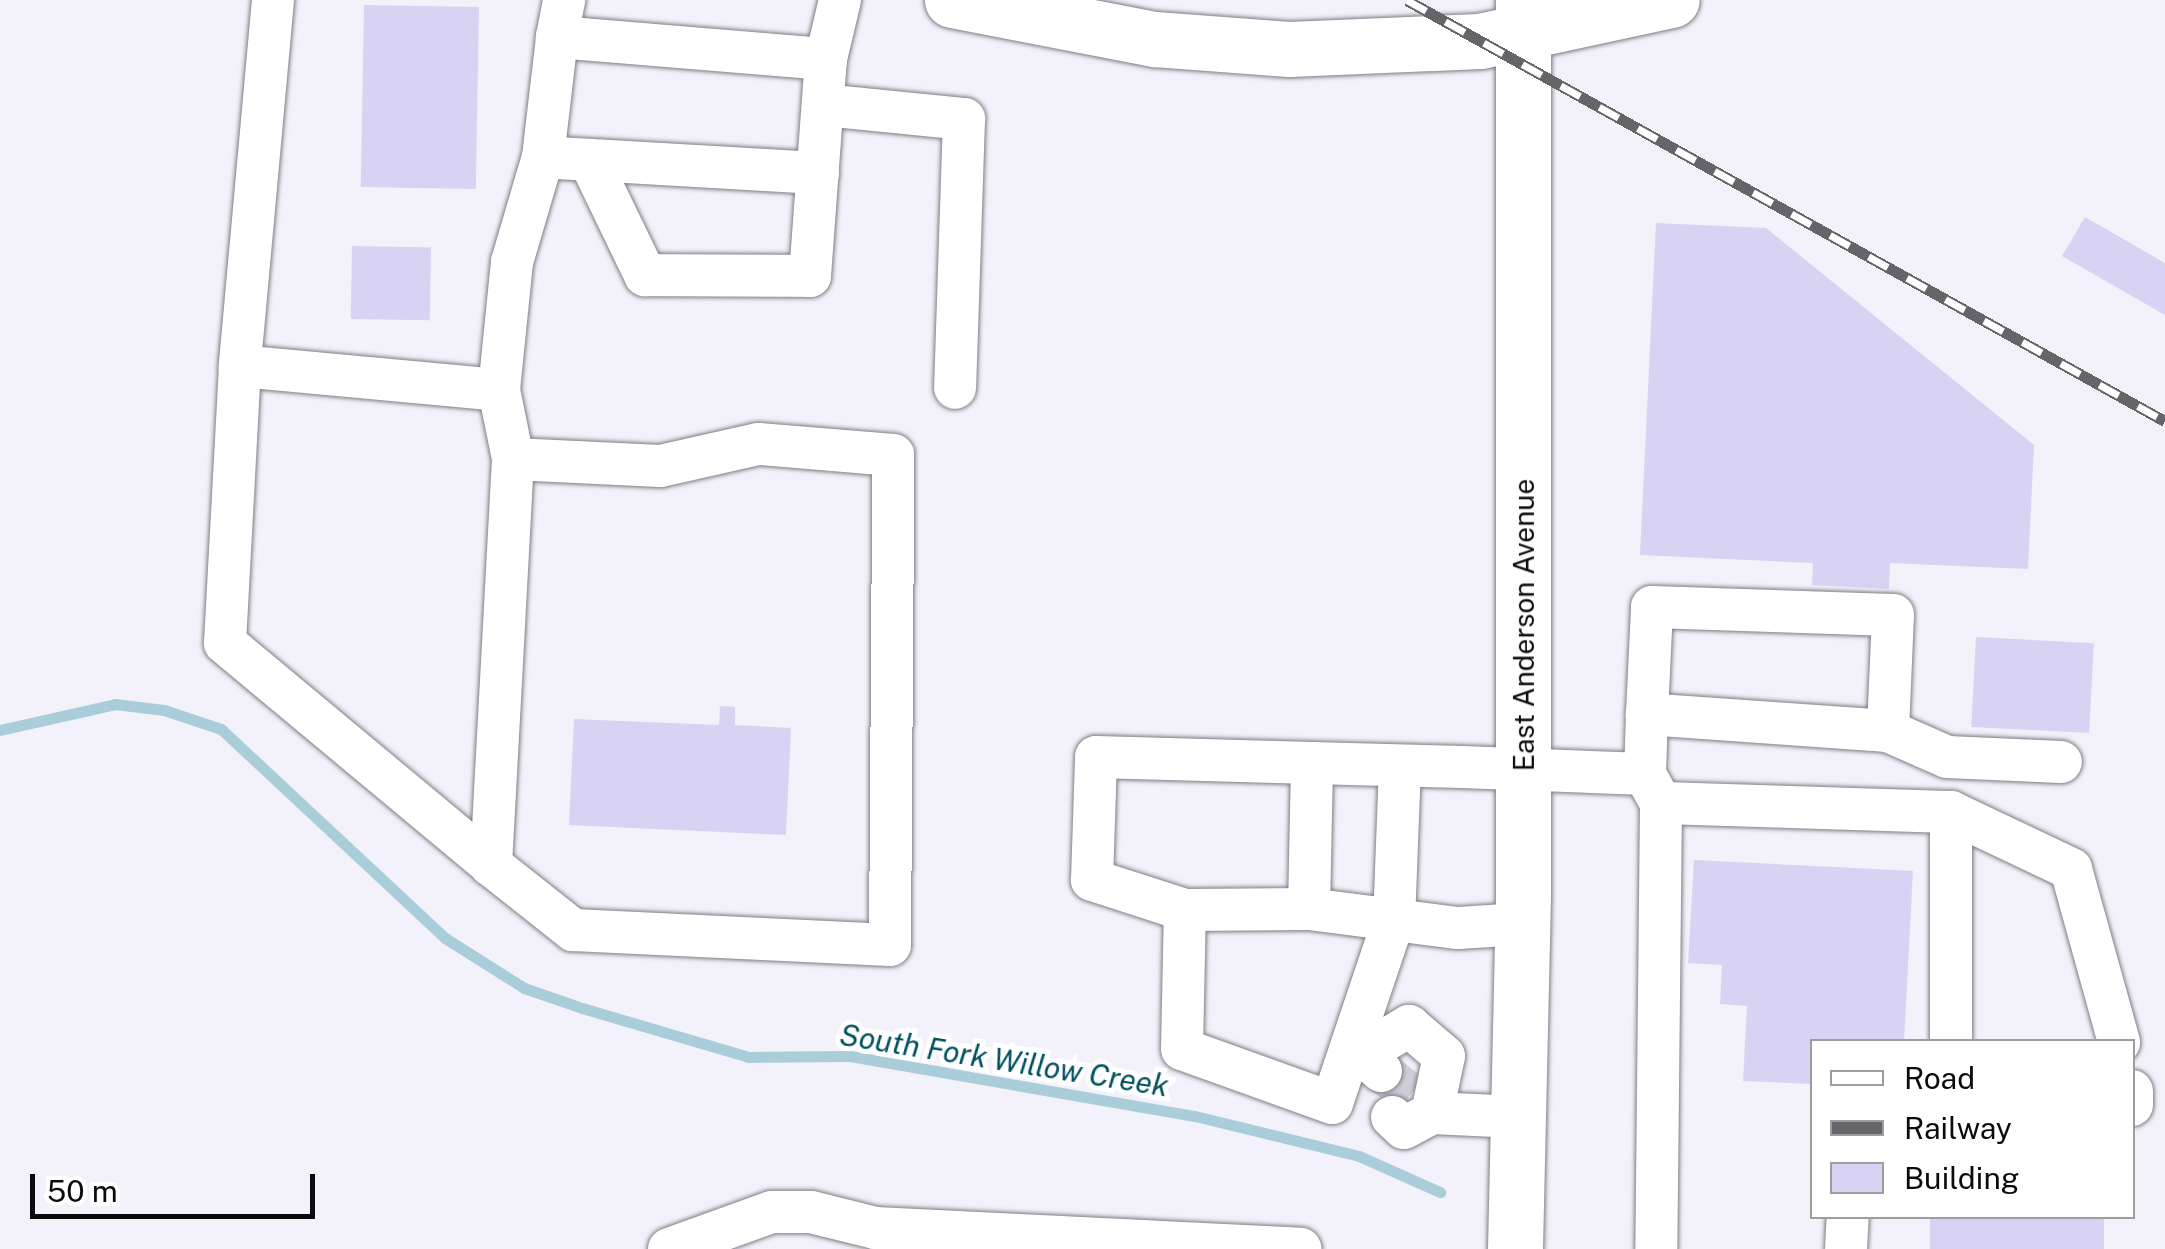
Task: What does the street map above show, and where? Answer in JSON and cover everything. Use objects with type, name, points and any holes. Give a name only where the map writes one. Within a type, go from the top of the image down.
[{"type":"main road","points":[[952,0],[1155,39],[1289,50],[1420,46],[1522,15],[1672,0]]},
{"type":"main road","name":"East Anderson Avenue","points":[[1515,1249],[1524,770],[1522,15]]},
{"type":"lane","points":[[273,0],[240,366],[225,643],[573,930],[890,945],[893,455],[758,444],[660,466],[512,459]]},
{"type":"lane","points":[[590,161],[645,275],[810,276],[826,59],[840,0]]},
{"type":"lane","points":[[491,864],[512,459],[499,390],[512,262],[543,157],[560,18],[826,59]]},
{"type":"lane","points":[[823,106],[964,118],[955,388]]},
{"type":"lane","points":[[543,157],[818,173]]},
{"type":"lane","points":[[240,366],[499,390]]},
{"type":"lane","points":[[1656,1249],[1653,789],[1648,714],[1652,607],[1893,615],[1888,731]]},
{"type":"lane","points":[[1648,714],[1888,731],[1947,757],[2061,762]]},
{"type":"lane","points":[[1522,924],[1458,928],[1309,909],[1186,910],[1092,880],[1096,757],[1524,770],[1653,789],[1951,812],[2071,869],[2118,1039]]},
{"type":"lane","points":[[1309,909],[1312,763]]},
{"type":"lane","points":[[1385,1084],[1400,766]]},
{"type":"lane","points":[[1951,812],[1951,1039]]},
{"type":"lane","points":[[1186,910],[1182,1049],[1332,1103],[1385,1084],[1518,1117]]},
{"type":"lane","points":[[669,1249],[772,1212],[811,1212],[874,1228],[1300,1249]]},
{"type":"lane","points":[[1846,1249],[1848,1219]]},
{"type":"building","points":[[364,5],[479,7],[476,189],[361,187]]},
{"type":"building","points":[[2085,217],[2165,263],[2165,315],[2062,256]]},
{"type":"building","points":[[1656,223],[1766,228],[2034,445],[2028,569],[1890,563],[1889,589],[1812,585],[1813,563],[1640,555]]},
{"type":"building","points":[[352,246],[431,247],[430,320],[351,319]]},
{"type":"building","points":[[1976,637],[2094,643],[2089,733],[1971,727]]},
{"type":"building","points":[[720,706],[735,707],[735,725],[791,728],[786,835],[569,825],[574,719],[719,725]]},
{"type":"building","points":[[1694,860],[1913,871],[1904,1039],[1810,1039],[1810,1084],[1743,1081],[1747,1006],[1720,1004],[1722,965],[1688,963]]},
{"type":"building","points":[[1930,1219],[2104,1219],[2104,1249],[1930,1249]]},
{"type":"waterway","name":"South Fork Willow Creek","points":[[0,730],[115,704],[164,710],[221,729],[445,938],[524,988],[582,1008],[748,1057],[850,1056],[1195,1116],[1359,1156],[1440,1192]]},
{"type":"tunnel","points":[[1381,1071],[1411,1095]]},
{"type":"railway","points":[[1407,0],[2165,421]]}]
